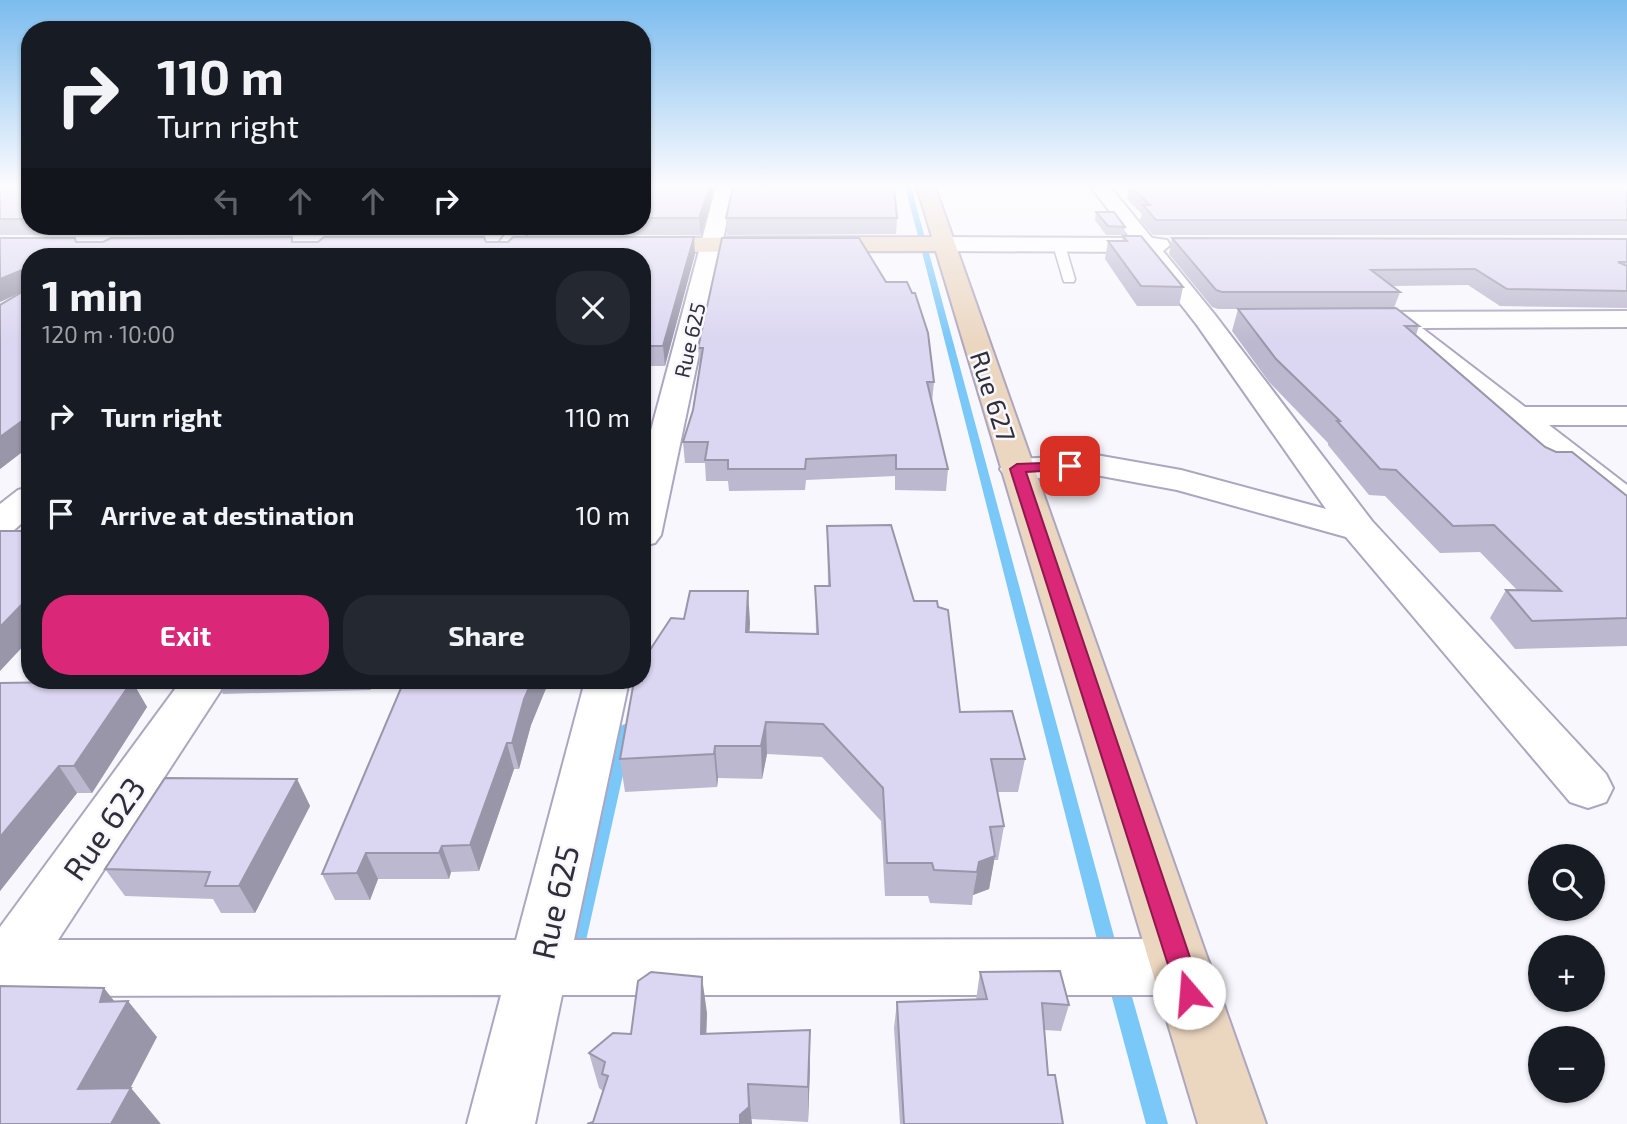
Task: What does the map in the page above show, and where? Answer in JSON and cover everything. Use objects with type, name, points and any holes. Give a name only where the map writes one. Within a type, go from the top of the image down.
[{"type":"street","name":"Rue 625","points":[[651,498],[713,239]]},
{"type":"street","name":"Rue 627","points":[[943,239],[1232,1124]]},
{"type":"street","points":[[1156,239],[1220,320],[1359,529],[1588,788]]},
{"type":"street","points":[[617,245],[1160,244]]},
{"type":"street","points":[[507,248],[536,245]]},
{"type":"street","points":[[1600,319],[1627,336]]},
{"type":"street","points":[[1328,320],[1627,319]]},
{"type":"street","points":[[1396,320],[1627,502]]},
{"type":"street","points":[[1517,416],[1627,416]]},
{"type":"street","points":[[1017,469],[1096,465],[1181,480],[1359,529]]},
{"type":"street","points":[[0,523],[21,505]]},
{"type":"street","name":"Rue 623","points":[[2,971],[199,689]]},
{"type":"street","name":"Rue 625","points":[[501,1124],[605,689]]},
{"type":"street","points":[[2,971],[539,967],[1181,967]]},
{"type":"lane","points":[[1059,245],[1069,279]]},
{"type":"building","points":[[0,239],[103,242],[108,239],[292,239],[292,242],[318,242],[321,239],[485,239],[486,242],[508,242],[511,239],[693,239],[663,346],[651,346],[651,248],[21,248],[21,270],[0,279]]},
{"type":"building","points":[[722,239],[860,239],[886,282],[907,282],[912,293],[915,293],[928,333],[934,382],[927,382],[948,469],[896,469],[896,455],[806,459],[805,469],[728,469],[728,460],[705,460],[708,442],[683,442],[693,410],[703,348],[698,348]]},
{"type":"building","points":[[1144,239],[1183,287],[1141,286],[1108,241]]},
{"type":"building","points":[[1173,239],[1627,239],[1627,262],[1618,262],[1627,266],[1627,291],[1507,289],[1475,269],[1371,270],[1400,292],[1216,290]]},
{"type":"building","points":[[21,293],[21,422],[0,437],[0,305]]},
{"type":"building","points":[[1396,308],[1419,326],[1405,326],[1545,447],[1556,452],[1572,452],[1627,496],[1627,618],[1532,621],[1506,590],[1561,591],[1494,525],[1453,526],[1396,470],[1380,469],[1337,421],[1340,421],[1276,359],[1238,309]]},
{"type":"building","points":[[891,525],[914,601],[937,601],[938,607],[948,610],[960,712],[1012,711],[1025,759],[991,759],[1004,826],[990,827],[995,856],[979,862],[977,872],[934,870],[932,863],[887,863],[883,788],[823,724],[766,722],[761,746],[715,746],[714,754],[620,759],[633,689],[651,689],[651,648],[671,618],[684,619],[690,591],[748,591],[746,632],[818,634],[815,586],[830,586],[827,526]]},
{"type":"building","points":[[0,531],[21,531],[21,605],[0,627]]},
{"type":"building","points":[[0,683],[21,683],[21,689],[127,689],[74,766],[59,766],[0,837]]},
{"type":"building","points":[[401,689],[528,689],[512,743],[507,743],[470,845],[442,846],[439,853],[366,853],[357,873],[322,874]]},
{"type":"building","points":[[165,778],[297,779],[239,886],[205,886],[210,872],[105,869]]},
{"type":"building","points":[[1060,971],[1069,1005],[1042,1003],[1048,1075],[1055,1075],[1063,1124],[904,1124],[897,1002],[987,999],[980,972]]},
{"type":"building","points":[[651,972],[702,977],[701,1034],[810,1030],[808,1087],[748,1084],[749,1107],[740,1115],[740,1124],[587,1124],[593,1122],[608,1076],[602,1074],[605,1062],[589,1053],[613,1033],[631,1034],[638,981]]},
{"type":"building","points":[[0,986],[104,988],[100,1002],[128,1001],[78,1089],[131,1088],[111,1124],[0,1124]]},
{"type":"waterway","points":[[922,239],[1110,955]]},
{"type":"waterway","points":[[574,954],[625,730]]},
{"type":"waterway","points":[[1117,979],[1157,1124]]},
{"type":"route","points":[[1070,466],[1017,469],[1189,993]]}]
